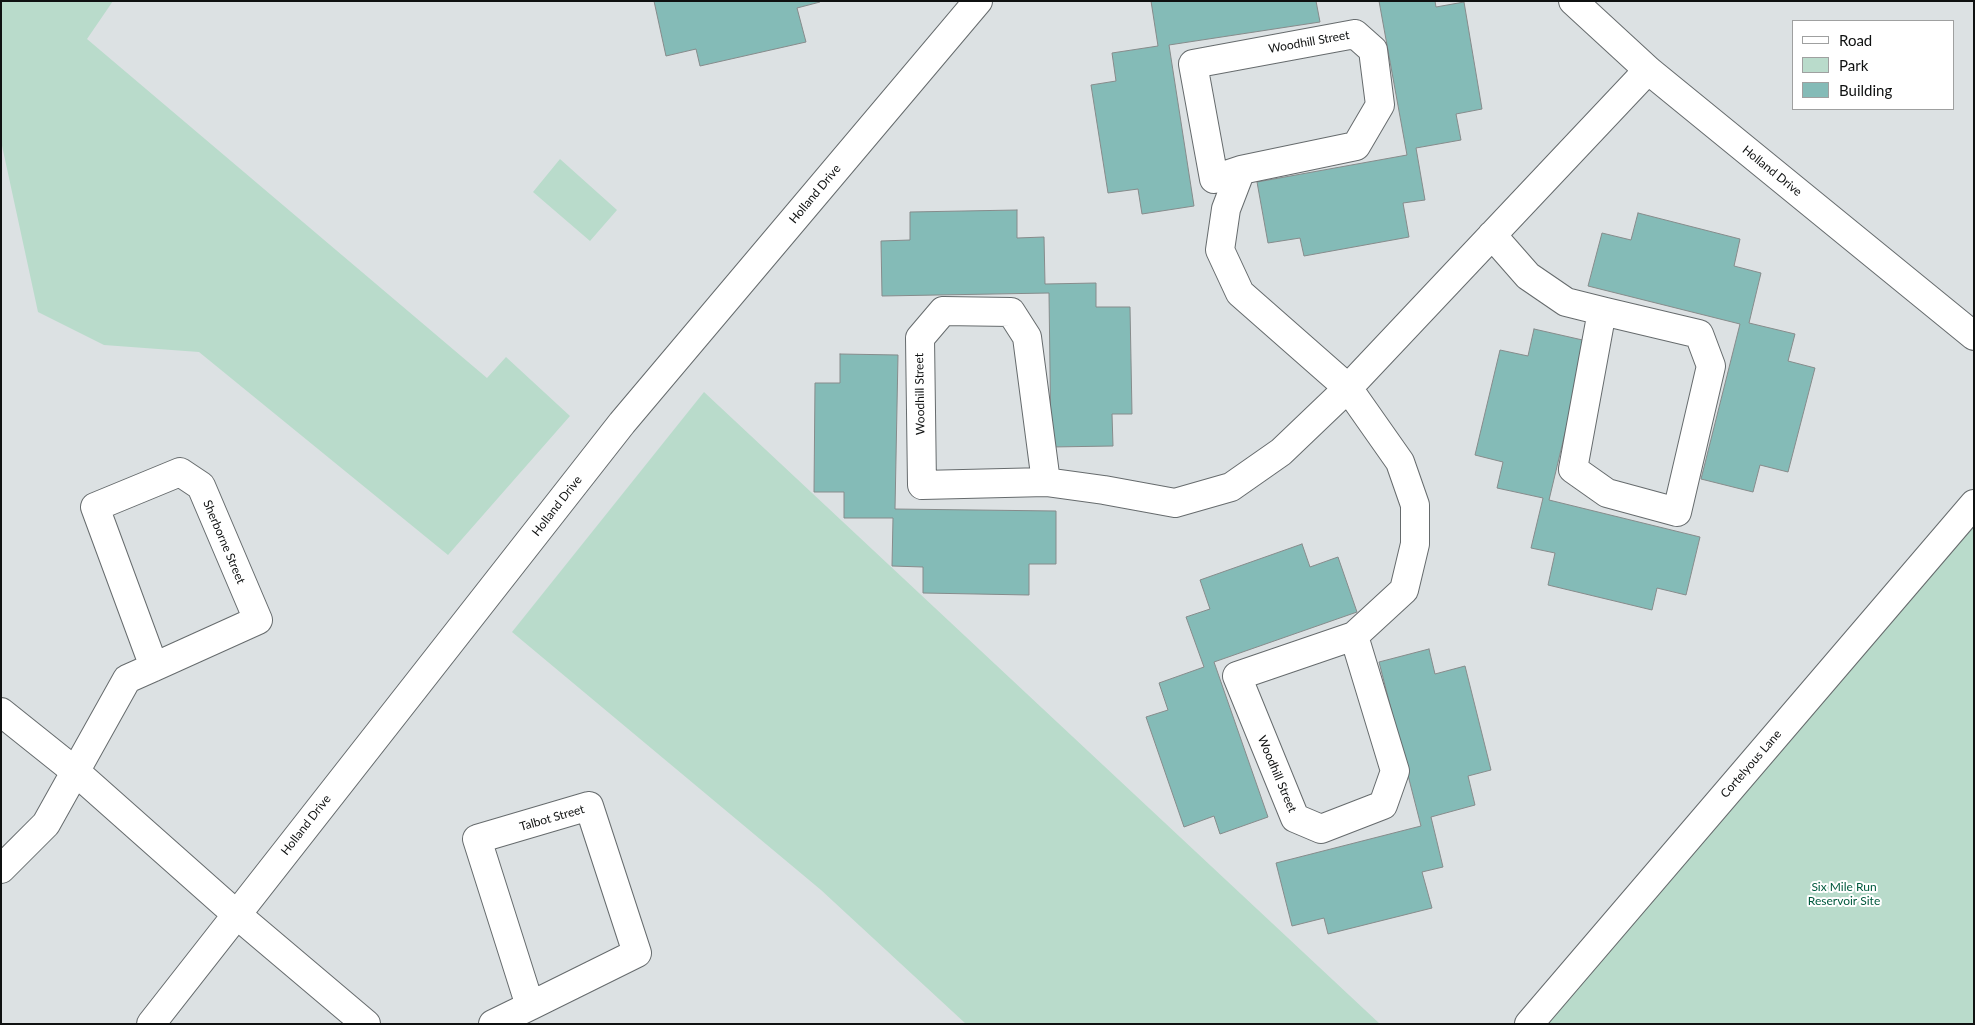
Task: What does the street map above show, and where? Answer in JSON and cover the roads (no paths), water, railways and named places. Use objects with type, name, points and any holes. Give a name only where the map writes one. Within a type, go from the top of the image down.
[{"type":"street","name":"Holland Drive","points":[[151,1024],[622,423],[978,1]]},
{"type":"street","name":"Holland Drive","points":[[1573,1],[1648,70],[1974,336]]},
{"type":"street","name":"Woodhill Street","points":[[1355,34],[1373,50],[1380,105],[1356,146],[1241,170],[1214,179],[1193,64],[1355,34]]},
{"type":"street","name":"Woodhill Street","points":[[1046,482],[1027,337],[1011,312],[943,311],[920,338],[922,485],[1046,482],[1175,503],[1231,487],[1281,452],[1348,388],[1648,70]]},
{"type":"street","name":"Woodhill Street","points":[[1241,170],[1226,210],[1220,250],[1240,293],[1348,388],[1400,462],[1415,505],[1415,544],[1404,590],[1354,636],[1237,676],[1295,818],[1321,829],[1383,805],[1395,771],[1354,636]]},
{"type":"street","points":[[1492,235],[1528,276],[1566,302],[1699,334],[1711,366],[1677,512],[1607,494],[1573,469],[1602,311]]},
{"type":"street","name":"Sherborne Street","points":[[1,869],[46,824],[126,679],[154,667],[258,620],[201,486],[180,472],[95,507],[154,667]]},
{"type":"street","name":"Cortelyous Lane","points":[[1529,1024],[1974,504]]},
{"type":"street","points":[[1,712],[76,772],[236,914],[366,1024]]},
{"type":"street","name":"Talbot Street","points":[[493,1024],[530,1006],[637,953],[589,806],[477,839],[530,1006]]},
{"type":"park label","name":"Six Mile Run Reservoir Site","points":[[1844,894]]}]
